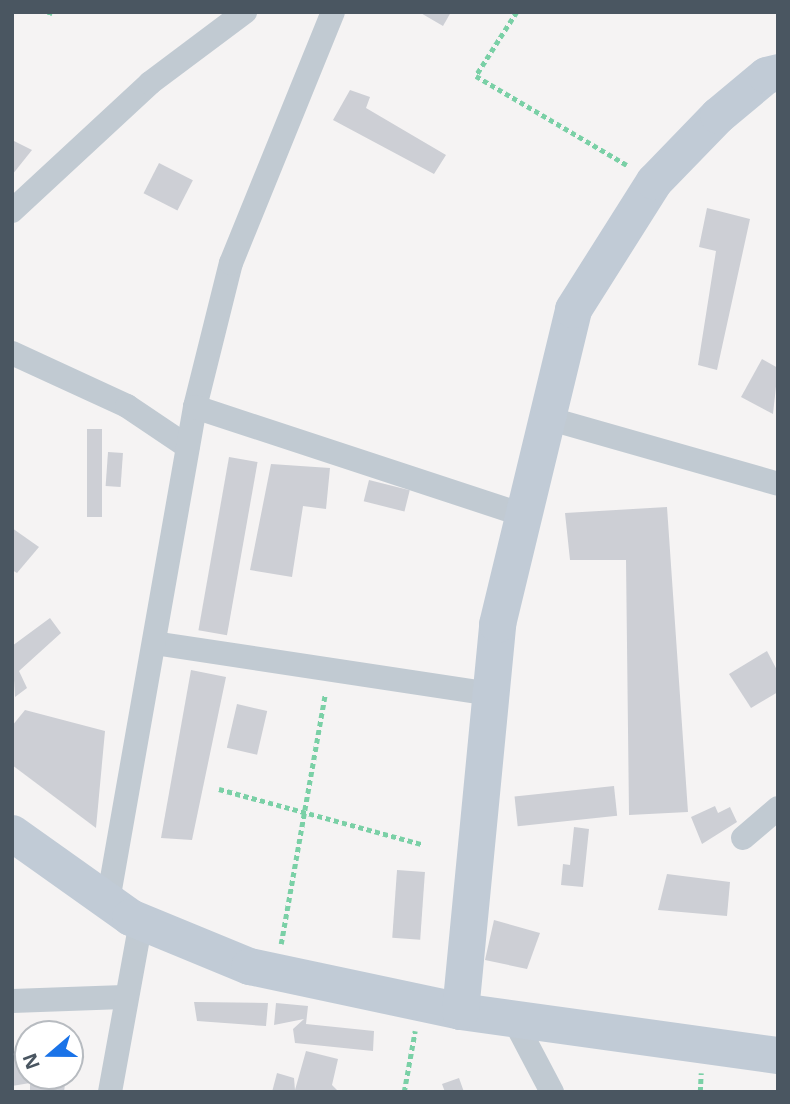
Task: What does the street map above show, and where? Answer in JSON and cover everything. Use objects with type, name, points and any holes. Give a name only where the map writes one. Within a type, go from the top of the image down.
[{"type":"street","points":[[12,211],[150,83],[245,12]]},
{"type":"street","points":[[108,901],[195,407],[231,263],[333,12]]},
{"type":"street","points":[[307,77],[347,12]]},
{"type":"street","points":[[460,1011],[497,624],[573,309],[654,181],[718,115],[766,75],[778,72]]},
{"type":"street","points":[[12,353],[127,406],[188,447]]},
{"type":"street","points":[[195,407],[523,515]]},
{"type":"street","points":[[547,418],[778,484]]},
{"type":"street","points":[[154,643],[490,694]]},
{"type":"street","points":[[743,838],[778,808]]},
{"type":"street","points":[[12,833],[141,921],[248,967],[460,1011],[778,1055]]},
{"type":"street","points":[[110,1092],[124,997],[141,921]]},
{"type":"street","points":[[12,1001],[124,997]]},
{"type":"street","points":[[513,1018],[552,1092]]},
{"type":"path","points":[[517,12],[476,76],[654,181]]},
{"type":"path","points":[[276,972],[330,670]]},
{"type":"path","points":[[219,789],[422,844]]},
{"type":"path","points":[[404,1092],[420,1002]]},
{"type":"building","points":[[419,12],[451,12],[443,26]]},
{"type":"building","points":[[350,90],[370,97],[366,108],[446,155],[434,174],[333,120]]},
{"type":"building","points":[[12,140],[32,150],[12,175]]},
{"type":"building","points":[[159,163],[193,180],[177,211],[144,193]]},
{"type":"building","points":[[707,208],[750,219],[717,370],[698,365],[716,251],[699,247]]},
{"type":"building","points":[[762,359],[778,368],[773,414],[741,397]]},
{"type":"building","points":[[87,429],[102,429],[102,517],[87,517]]},
{"type":"building","points":[[108,452],[123,453],[121,487],[106,486]]},
{"type":"building","points":[[229,457],[258,462],[227,635],[198,630]]},
{"type":"building","points":[[271,464],[330,468],[326,509],[303,506],[292,577],[250,570]]},
{"type":"building","points":[[369,480],[410,490],[404,512],[364,501]]},
{"type":"building","points":[[667,507],[688,812],[629,815],[626,560],[570,560],[565,513]]},
{"type":"building","points":[[12,528],[39,547],[17,573],[12,570]]},
{"type":"building","points":[[50,618],[61,633],[19,671],[27,688],[15,697],[12,646]]},
{"type":"building","points":[[767,651],[778,672],[778,692],[751,708],[729,674]]},
{"type":"building","points":[[191,670],[226,677],[192,840],[161,838]]},
{"type":"building","points":[[237,704],[267,711],[257,755],[227,748]]},
{"type":"building","points":[[25,710],[105,731],[96,828],[12,765],[12,726]]},
{"type":"building","points":[[614,786],[617,816],[518,826],[515,796]]},
{"type":"building","points":[[715,806],[718,813],[730,807],[737,822],[702,844],[691,817]]},
{"type":"building","points":[[574,827],[589,829],[583,887],[561,885],[563,864],[570,865]]},
{"type":"building","points":[[397,870],[425,872],[420,940],[392,938]]},
{"type":"building","points":[[667,874],[730,882],[727,916],[658,910]]},
{"type":"building","points":[[494,920],[540,933],[527,969],[485,960]]},
{"type":"building","points":[[194,1002],[268,1003],[266,1026],[197,1021]]},
{"type":"building","points":[[276,1003],[308,1006],[306,1024],[374,1031],[373,1051],[295,1043],[293,1029],[304,1019],[274,1025]]},
{"type":"building","points":[[12,1051],[14,1086],[12,1086]]},
{"type":"building","points":[[306,1051],[338,1059],[332,1085],[339,1092],[272,1092],[277,1073],[294,1078],[295,1090]]},
{"type":"building","points":[[459,1078],[464,1092],[445,1092],[442,1084]]},
{"type":"building","points":[[30,1090],[64,1090],[64,1092]]}]
